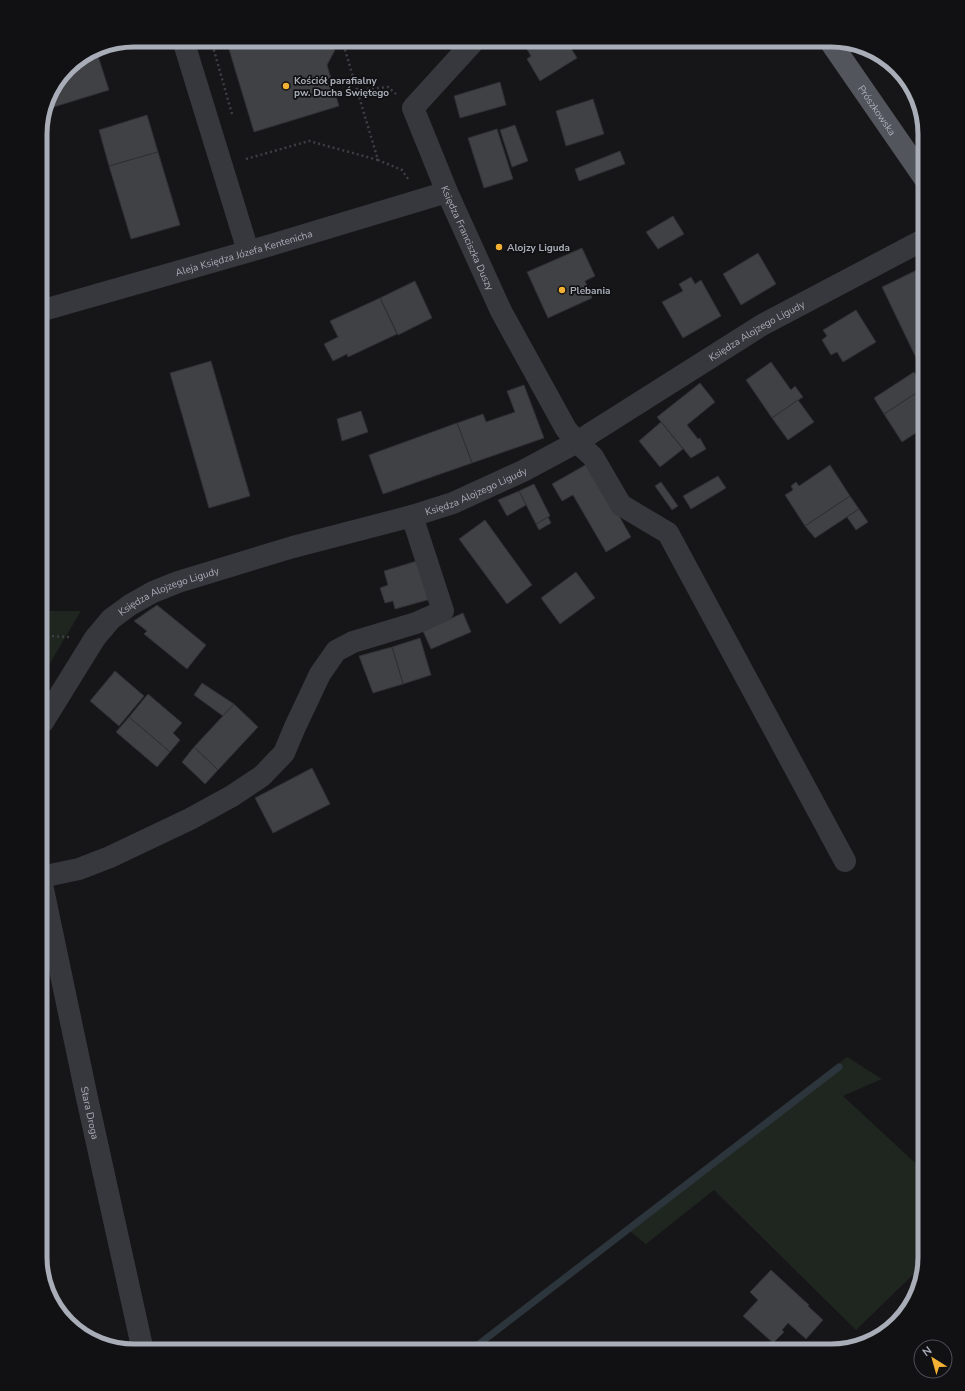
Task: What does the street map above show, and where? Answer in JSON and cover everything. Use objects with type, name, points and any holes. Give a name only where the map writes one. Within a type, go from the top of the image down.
[{"type":"main road","name":"Prószkowska","points":[[834,47],[918,169]]},
{"type":"street","points":[[185,47],[248,251]]},
{"type":"street","points":[[413,108],[469,47]]},
{"type":"street","name":"Księdza Franciszka Duszy","points":[[413,108],[447,192],[501,310],[566,429],[593,457],[621,505],[668,533],[845,862]]},
{"type":"street","name":"Aleja Księdza Józefa Kentenicha","points":[[47,309],[447,192]]},
{"type":"street","name":"Księdza Alojzego Ligudy","points":[[47,716],[95,638],[111,619],[135,602],[153,592],[185,580],[293,547],[412,516],[453,503],[488,487],[577,442],[762,325],[918,242]]},
{"type":"street","points":[[47,875],[79,869],[110,857],[190,819],[232,796],[262,776],[284,753],[320,674],[336,650],[353,642],[416,623],[444,611],[412,516]]},
{"type":"street","name":"Stara Droga","points":[[47,909],[87,1098],[142,1344]]},
{"type":"path","points":[[344,47],[378,160]]},
{"type":"path","points":[[357,90],[388,87],[413,108]]},
{"type":"path","points":[[246,159],[309,141],[378,160],[402,170],[421,200]]},
{"type":"shaded area","points":[[47,611],[81,611],[47,668]]},
{"type":"shaded area","points":[[847,1057],[882,1079],[843,1096],[918,1166],[918,1257],[916,1271],[856,1330],[714,1190],[646,1244],[627,1229]]},
{"type":"building","name":"Kościół parafialny pw. Ducha Świętego","points":[[228,47],[330,47],[335,50],[327,65],[339,106],[254,132]]},
{"type":"building","points":[[526,47],[570,47],[577,58],[540,81],[527,59],[531,56]]},
{"type":"building","points":[[98,56],[109,90],[52,108],[59,91],[69,77],[77,69]]},
{"type":"building","points":[[500,82],[506,105],[460,118],[454,96]]},
{"type":"building","points":[[593,99],[604,134],[566,146],[556,111]]},
{"type":"building","points":[[147,115],[158,152],[109,166],[99,130]]},
{"type":"building","points":[[515,125],[528,161],[512,167],[500,130]]},
{"type":"building","points":[[497,129],[513,179],[484,188],[468,138]]},
{"type":"building","points":[[620,151],[625,164],[579,181],[575,169]]},
{"type":"building","points":[[158,152],[180,225],[131,239],[109,166]]},
{"type":"building","points":[[673,216],[684,234],[658,249],[646,232]]},
{"type":"building","name":"Plebania","points":[[582,248],[595,276],[585,281],[592,298],[548,318],[527,272]]},
{"type":"building","points":[[758,253],[776,284],[741,305],[723,274]]},
{"type":"building","points":[[918,269],[918,362],[882,287]]},
{"type":"building","points":[[691,277],[695,284],[701,280],[721,316],[683,338],[662,302],[683,291],[679,284]]},
{"type":"building","points":[[415,281],[432,318],[398,335],[380,298]]},
{"type":"building","points":[[380,298],[397,334],[348,357],[347,354],[333,361],[324,344],[338,337],[330,321]]},
{"type":"building","points":[[856,310],[876,342],[843,362],[837,352],[831,355],[822,340],[827,336],[823,330]]},
{"type":"building","points":[[211,361],[250,496],[209,508],[170,373]]},
{"type":"building","points":[[771,362],[791,390],[795,386],[803,397],[772,418],[746,380]]},
{"type":"building","points":[[914,372],[918,378],[918,392],[884,414],[874,398]]},
{"type":"building","points":[[700,383],[715,402],[687,425],[698,439],[700,438],[706,449],[691,458],[657,417]]},
{"type":"building","points":[[524,385],[544,438],[472,463],[457,423],[483,414],[486,422],[515,412],[507,391]]},
{"type":"building","points":[[918,392],[918,432],[902,442],[884,414]]},
{"type":"building","points":[[798,400],[814,422],[788,440],[772,418]]},
{"type":"building","points":[[361,411],[368,432],[342,441],[337,419]]},
{"type":"building","points":[[661,422],[683,449],[660,467],[639,441]]},
{"type":"building","points":[[457,423],[472,463],[383,494],[369,455]]},
{"type":"building","points":[[589,463],[631,537],[606,552],[573,495],[562,501],[552,484]]},
{"type":"building","points":[[830,465],[850,496],[805,526],[785,495],[793,490],[791,486],[796,482],[799,486]]},
{"type":"building","points":[[718,476],[726,488],[691,509],[683,496]]},
{"type":"building","points":[[661,482],[678,506],[672,510],[655,486]]},
{"type":"building","points":[[534,484],[550,516],[536,524],[519,491]]},
{"type":"building","points":[[519,491],[526,505],[507,516],[498,500]]},
{"type":"building","points":[[850,496],[859,509],[815,538],[805,526]]},
{"type":"building","points":[[859,509],[868,522],[856,530],[847,517]]},
{"type":"building","points":[[548,517],[551,523],[539,530],[536,524]]},
{"type":"building","points":[[485,520],[532,585],[507,604],[459,539]]},
{"type":"building","points":[[420,560],[431,599],[395,609],[393,601],[385,603],[380,588],[388,585],[384,571]]},
{"type":"building","points":[[576,572],[595,598],[560,624],[541,598]]},
{"type":"building","points":[[157,605],[206,645],[187,669],[144,634],[147,631],[134,621]]},
{"type":"building","points":[[463,613],[471,632],[431,649],[423,631]]},
{"type":"building","points":[[420,638],[431,675],[403,684],[392,647]]},
{"type":"building","points":[[392,647],[403,684],[373,693],[359,656]]},
{"type":"building","points":[[115,671],[144,696],[119,726],[90,701]]},
{"type":"building","points":[[202,683],[234,704],[223,716],[194,695]]},
{"type":"building","points":[[148,694],[182,723],[173,733],[180,740],[170,752],[129,717]]},
{"type":"building","points":[[234,704],[258,727],[218,770],[194,747]]},
{"type":"building","points":[[129,717],[170,752],[157,767],[116,732]]},
{"type":"building","points":[[194,747],[218,770],[205,784],[182,762]]},
{"type":"building","points":[[312,768],[330,804],[273,833],[255,798]]},
{"type":"building","points":[[771,1270],[823,1320],[806,1339],[788,1323],[782,1330],[784,1332],[773,1343],[743,1316],[758,1300],[750,1292]]},
{"type":"waterway","points":[[479,1344],[839,1067]]},
{"type":"place","name":"Kościół parafialny pw. Ducha Świętego","points":[[286,86]]},
{"type":"place","name":"Alojzy Liguda","points":[[499,247]]},
{"type":"place","name":"Plebania","points":[[562,290]]}]
